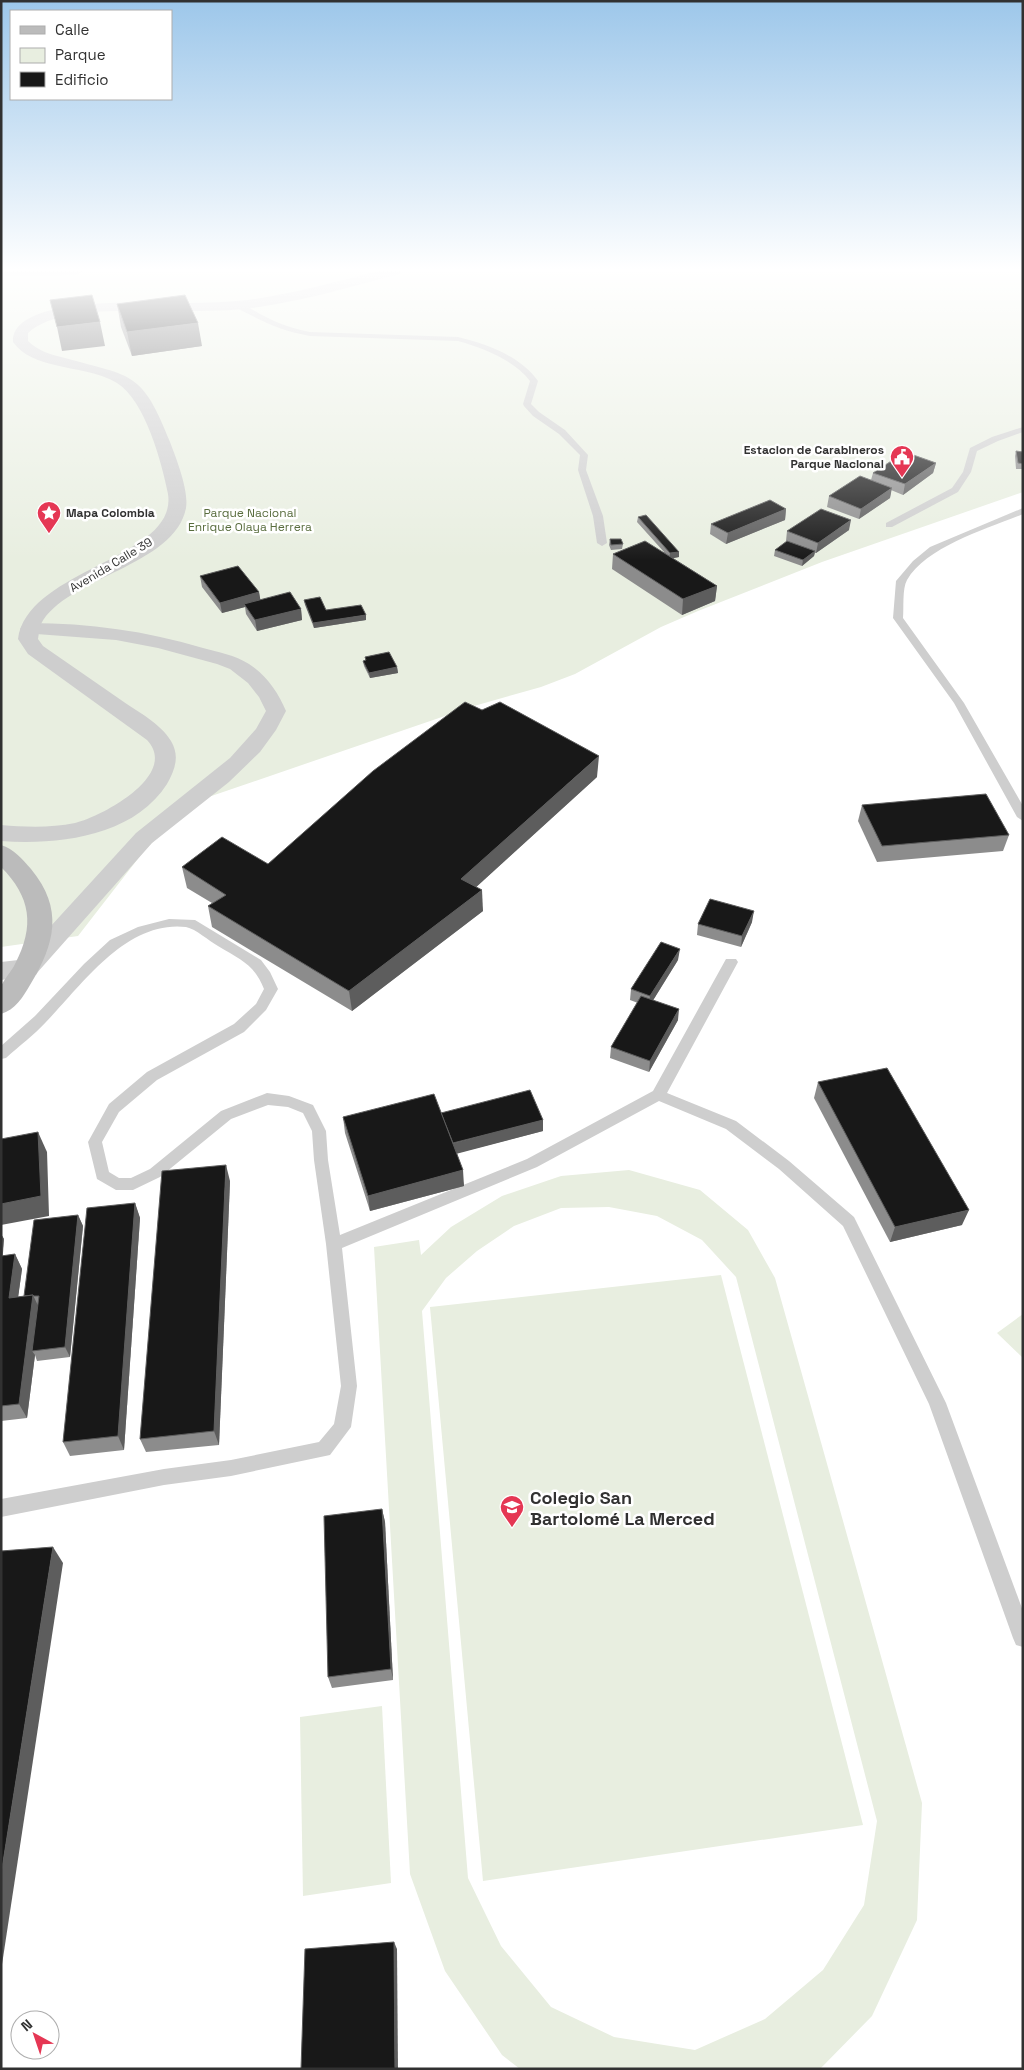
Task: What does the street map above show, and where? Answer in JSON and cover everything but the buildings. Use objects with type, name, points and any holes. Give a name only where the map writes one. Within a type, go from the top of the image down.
[{"type":"main road","points":[[1,853],[28,884],[36,898],[41,916],[39,939],[27,968],[15,988],[1,1004]]},
{"type":"street","name":"Avenida Calle 39","points":[[30,629],[32,621],[56,599],[159,537],[172,523],[177,507],[178,492],[160,439],[139,393],[122,379],[88,368]]},
{"type":"street","points":[[1,833],[44,834],[78,830],[102,824],[122,813],[147,794],[162,776],[165,764],[165,754],[161,742],[148,729],[35,650],[28,639],[30,629],[76,628],[119,633],[183,648],[236,664],[263,686],[276,711],[268,727],[253,748],[210,787],[153,830],[127,854],[27,968],[1,971]]},
{"type":"lane","points":[[521,368],[534,381],[527,404],[536,414],[562,432],[584,455],[582,470],[598,516],[602,544]]},
{"type":"lane","points":[[890,525],[955,490],[967,472],[973,450],[995,438],[1023,429]]},
{"type":"lane","points":[[1023,510],[934,549],[916,563],[900,581],[898,618],[959,703],[1023,817]]},
{"type":"lane","points":[[1,1054],[40,1020],[89,967],[115,943],[142,930],[170,923],[190,923],[256,963],[265,975],[271,989],[261,1007],[239,1028],[152,1076],[114,1108],[95,1142],[102,1175],[116,1184],[134,1184],[155,1173],[226,1115],[266,1099],[289,1102],[308,1109],[319,1131],[321,1160],[334,1244],[349,1386],[342,1427],[324,1448],[231,1468],[164,1477],[1,1508]]},
{"type":"lane","points":[[334,1244],[532,1163],[658,1095],[731,962]]},
{"type":"lane","points":[[658,1095],[731,1125],[784,1164],[849,1222],[937,1403],[1023,1638]]},
{"type":"green space","name":"Parque Nacional Enrique Olaya Herrera","points":[[1,368],[1023,368],[1023,492],[822,562],[698,611],[661,627],[575,674],[541,687],[474,706],[191,803],[144,851],[78,936],[1,947]]},
{"type":"green space","points":[[629,1170],[700,1190],[748,1230],[775,1278],[922,1803],[917,1920],[872,2016],[820,2069],[520,2069],[502,2055],[445,1971],[410,1874],[374,1247],[419,1240],[421,1255],[451,1227],[502,1196],[561,1176]],"holes":[[[609,1207],[657,1216],[702,1240],[736,1277],[877,1821],[864,1905],[823,1970],[765,2019],[695,2050],[614,2037],[551,2007],[501,1946],[468,1878],[422,1311],[446,1278],[477,1251],[514,1226],[561,1208]]]},
{"type":"green space","points":[[721,1275],[863,1825],[483,1881],[430,1307]]},
{"type":"green space","points":[[1023,1314],[1023,1358],[997,1333]]},
{"type":"green space","points":[[382,1706],[391,1883],[303,1896],[300,1717]]},
{"type":"place","name":"Estacion de Carabineros Parque Nacional","points":[[902,478]]},
{"type":"place","name":"Mapa Colombia","points":[[49,534]]},
{"type":"place","name":"Colegio San Bartolomé La Merced","points":[[512,1528]]}]
